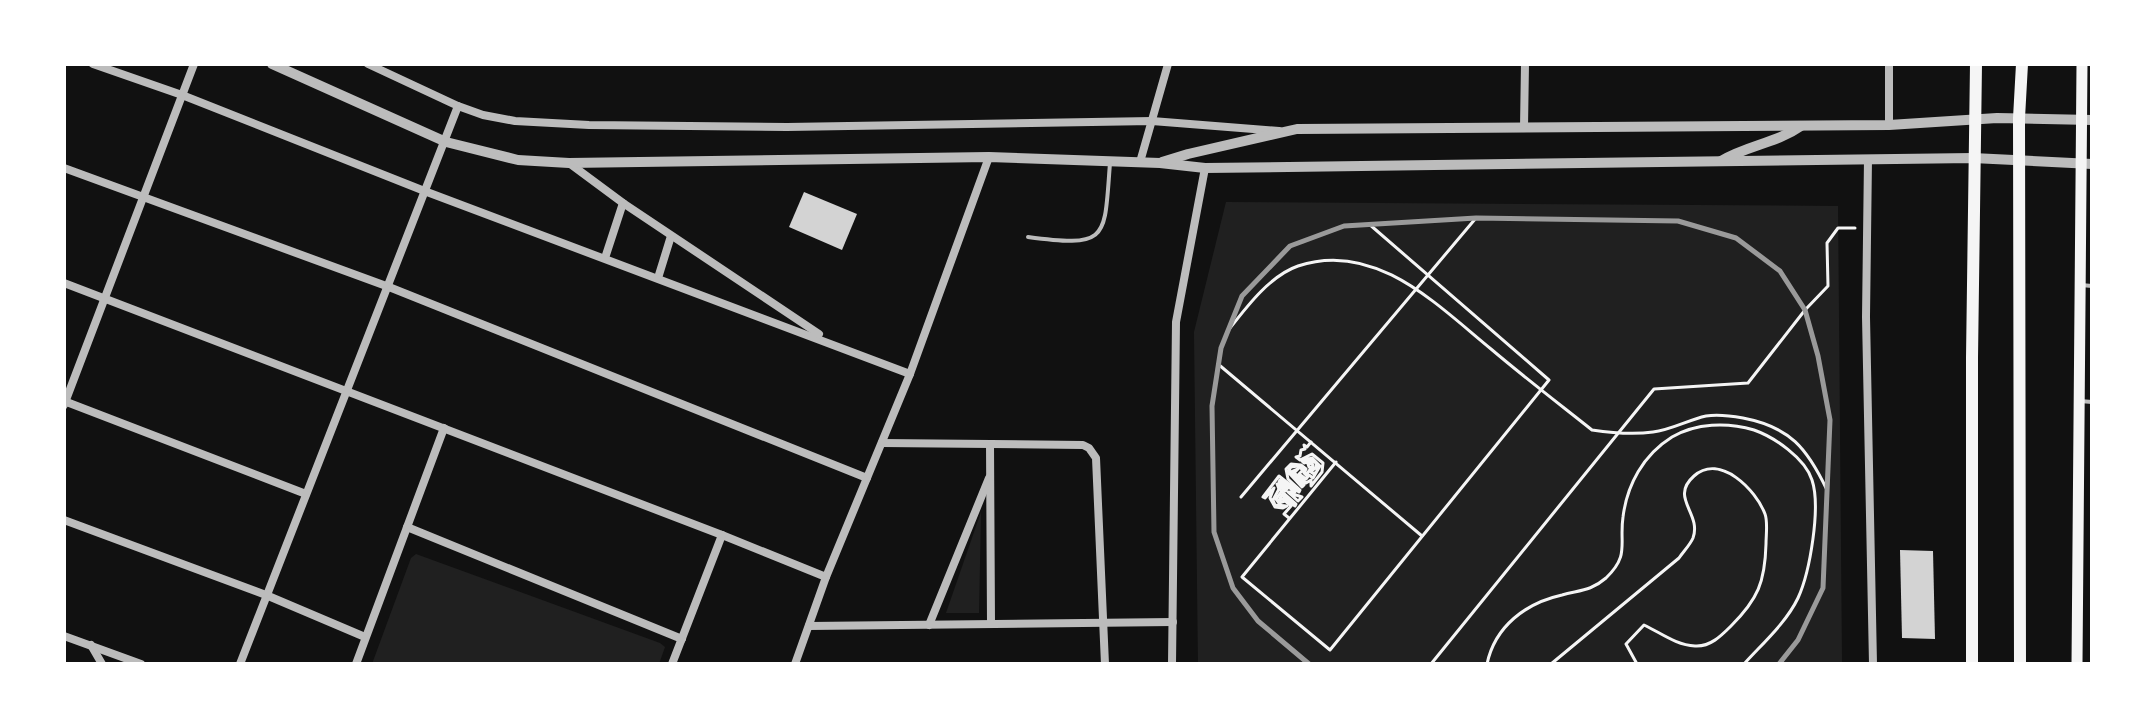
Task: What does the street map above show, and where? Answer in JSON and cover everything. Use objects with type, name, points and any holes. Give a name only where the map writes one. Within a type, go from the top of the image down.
[{"type":"main road","points":[[1972,664],[1976,64]]},
{"type":"main road","points":[[2020,664],[2019,118],[2022,64]]},
{"type":"main road","points":[[2077,664],[2079,285],[2087,164],[2082,64]]},
{"type":"street","points":[[93,64],[182,95],[427,192],[910,374]]},
{"type":"street","points":[[194,64],[64,403],[306,494]]},
{"type":"street","points":[[272,64],[446,142],[518,160],[569,163],[989,157],[1160,163],[1205,168],[1973,158],[2087,164]]},
{"type":"street","points":[[368,64],[483,115],[515,121],[589,125],[787,127],[1152,121],[1280,131],[1889,125],[2019,118],[2087,120]]},
{"type":"street","points":[[1140,162],[1168,64]]},
{"type":"street","points":[[1524,127],[1525,64]]},
{"type":"street","points":[[1889,64],[1889,125]]},
{"type":"street","points":[[240,664],[427,192],[458,106]]},
{"type":"street","points":[[1720,162],[1753,145],[1789,135],[1803,125]]},
{"type":"street","points":[[1160,163],[1280,131]]},
{"type":"street","points":[[795,664],[826,577],[910,374],[989,157]]},
{"type":"street","points":[[1868,159],[1866,349],[1873,664]]},
{"type":"street","points":[[569,163],[671,236],[832,343]]},
{"type":"street","points":[[64,168],[389,287],[867,478]]},
{"type":"street","points":[[1172,664],[1176,322],[1205,168]]},
{"type":"street","points":[[605,258],[623,203]]},
{"type":"street","points":[[658,278],[671,236]]},
{"type":"street","points":[[64,283],[826,577]]},
{"type":"street","points":[[356,664],[444,428]]},
{"type":"street","points":[[882,443],[1083,445],[1089,448],[1096,458],[1105,664]]},
{"type":"street","points":[[990,444],[991,623]]},
{"type":"street","points":[[929,625],[991,475]]},
{"type":"street","points":[[64,520],[266,595],[365,637]]},
{"type":"street","points":[[407,527],[682,639]]},
{"type":"street","points":[[672,664],[722,535]]},
{"type":"street","points":[[809,626],[1173,622]]},
{"type":"street","points":[[64,636],[141,664]]},
{"type":"street","points":[[91,645],[102,664]]},
{"type":"lane","points":[[1028,237],[1079,241],[1101,230],[1106,221],[1110,162]]},
{"type":"lane","points":[[2079,285],[2092,286]]},
{"type":"lane","points":[[2077,401],[2092,402]]},
{"type":"path","points":[[1241,497],[1476,218]]},
{"type":"path","points":[[1336,462],[1242,577],[1330,650],[1549,380],[1369,224]]},
{"type":"path","points":[[1431,664],[1654,389],[1748,383],[1805,310],[1828,286],[1827,243],[1838,228],[1867,228]]},
{"type":"path","points":[[1227,332],[1270,284],[1295,267],[1328,259],[1353,261],[1383,270],[1417,288],[1592,430],[1618,434],[1655,432],[1708,415],[1768,423],[1799,443],[1816,466],[1827,490]]},
{"type":"path","points":[[1218,364],[1422,536]]},
{"type":"path","points":[[1487,664],[1489,652],[1506,624],[1533,603],[1563,594],[1590,591],[1608,576],[1623,553],[1622,520],[1629,487],[1647,458],[1673,437],[1704,425],[1738,425],[1768,435],[1793,454],[1812,479],[1813,543],[1798,599],[1744,664]]},
{"type":"path","points":[[1280,490],[1273,500],[1275,505],[1287,506],[1283,508],[1275,507],[1272,503],[1270,498],[1274,488],[1263,497],[1279,476],[1300,490],[1288,479],[1288,466],[1301,465],[1306,469],[1306,475],[1312,467],[1308,464],[1314,466],[1311,472],[1314,474],[1317,471],[1316,463],[1312,460],[1302,461],[1312,458],[1320,463],[1320,470],[1313,478],[1309,475],[1306,479],[1299,474],[1303,470],[1298,466],[1289,469],[1290,476],[1302,487],[1304,485],[1291,474],[1291,470],[1298,469],[1294,473],[1306,483],[1311,480],[1311,486],[1322,472],[1323,463],[1317,456],[1308,454],[1300,460],[1296,457],[1301,450],[1304,451],[1304,445],[1307,447],[1311,442]]},
{"type":"path","points":[[1551,664],[1679,558],[1694,537],[1694,522],[1683,493],[1686,484],[1697,472],[1715,469],[1733,474],[1750,490],[1765,515],[1765,571],[1759,591],[1749,608],[1717,640],[1699,647],[1678,644],[1644,625],[1626,644],[1637,664]]},
{"type":"path","points":[[1290,519],[1284,514],[1291,506],[1279,500],[1282,495],[1296,504],[1280,490],[1277,484],[1285,491],[1287,489],[1282,487],[1280,480],[1295,492],[1293,494]]},
{"type":"path","points":[[1280,490],[1276,499],[1279,503],[1285,501]]},
{"type":"shaded area","points":[[1226,202],[1838,206],[1842,664],[1198,664],[1194,332]]},
{"type":"shaded area","points":[[981,512],[979,613],[946,613]]},
{"type":"shaded area","points":[[416,554],[660,643],[665,647],[659,664],[372,664],[411,558]]},
{"type":"building","points":[[804,192],[857,214],[842,250],[789,227]]},
{"type":"building","points":[[1900,550],[1933,551],[1935,639],[1902,638]]},
{"type":"railway","points":[[1309,664],[1258,621],[1233,588],[1214,532],[1212,406],[1221,348],[1242,296],[1290,246],[1344,226],[1476,218],[1678,221],[1736,238],[1780,271],[1805,310],[1818,356],[1830,420],[1823,588],[1798,640],[1779,664]]}]
